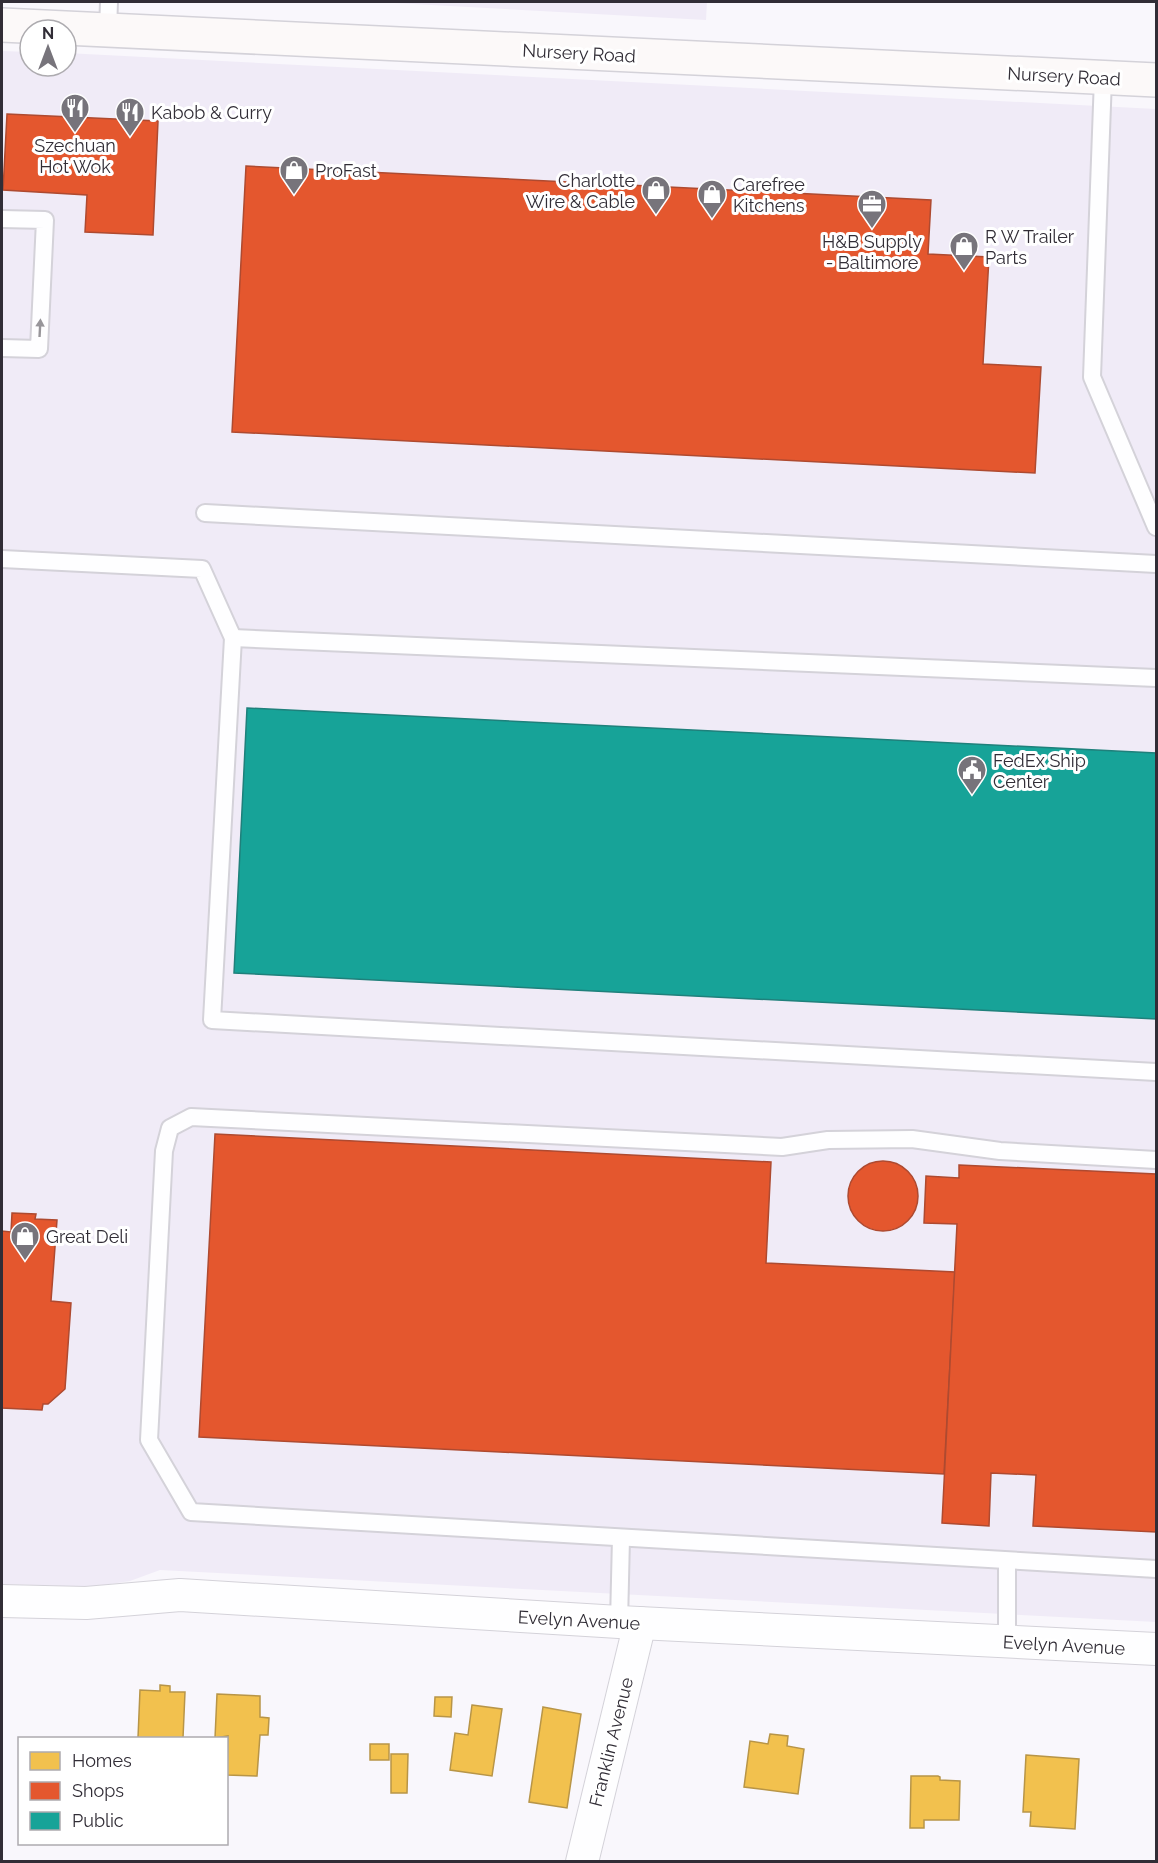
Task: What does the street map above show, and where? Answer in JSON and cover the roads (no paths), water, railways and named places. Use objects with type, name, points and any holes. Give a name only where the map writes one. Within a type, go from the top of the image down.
[{"type":"main road","name":"Nursery Road","points":[[2,25],[109,16],[1156,80]]},
{"type":"street","name":"Evelyn Avenue","points":[[2,1601],[86,1604],[180,1595],[629,1623],[1156,1649]]},
{"type":"street","name":"Franklin Avenue","points":[[582,1862],[629,1623]]},
{"type":"lane","points":[[1103,78],[1092,377],[1156,527]]},
{"type":"lane","points":[[2,219],[45,220],[39,350],[2,348]]},
{"type":"lane","points":[[205,513],[1156,564]]},
{"type":"lane","points":[[2,559],[202,568],[233,638],[212,1020],[1156,1072]]},
{"type":"lane","points":[[233,638],[1156,678]]},
{"type":"lane","points":[[1156,1160],[1000,1151],[912,1138],[828,1140],[782,1147],[191,1117],[170,1128],[164,1151],[149,1440],[191,1512],[1156,1569]]},
{"type":"lane","points":[[621,1538],[629,1623]]},
{"type":"lane","points":[[1006,1642],[1007,1561]]},
{"type":"place","name":"Szechuan Hot Wok","points":[[75,134]]},
{"type":"place","name":"Kabob & Curry","points":[[130,138]]},
{"type":"place","name":"ProFast","points":[[294,196]]},
{"type":"place","name":"Charlotte Wire & Cable","points":[[656,216]]},
{"type":"place","name":"Carefree Kitchens","points":[[712,220]]},
{"type":"place","name":"H&B Supply - Baltimore","points":[[872,230]]},
{"type":"place","name":"R W Trailer Parts","points":[[964,272]]},
{"type":"place","name":"FedEx Ship Center","points":[[972,796]]},
{"type":"place","name":"Great Deli","points":[[25,1262]]}]
